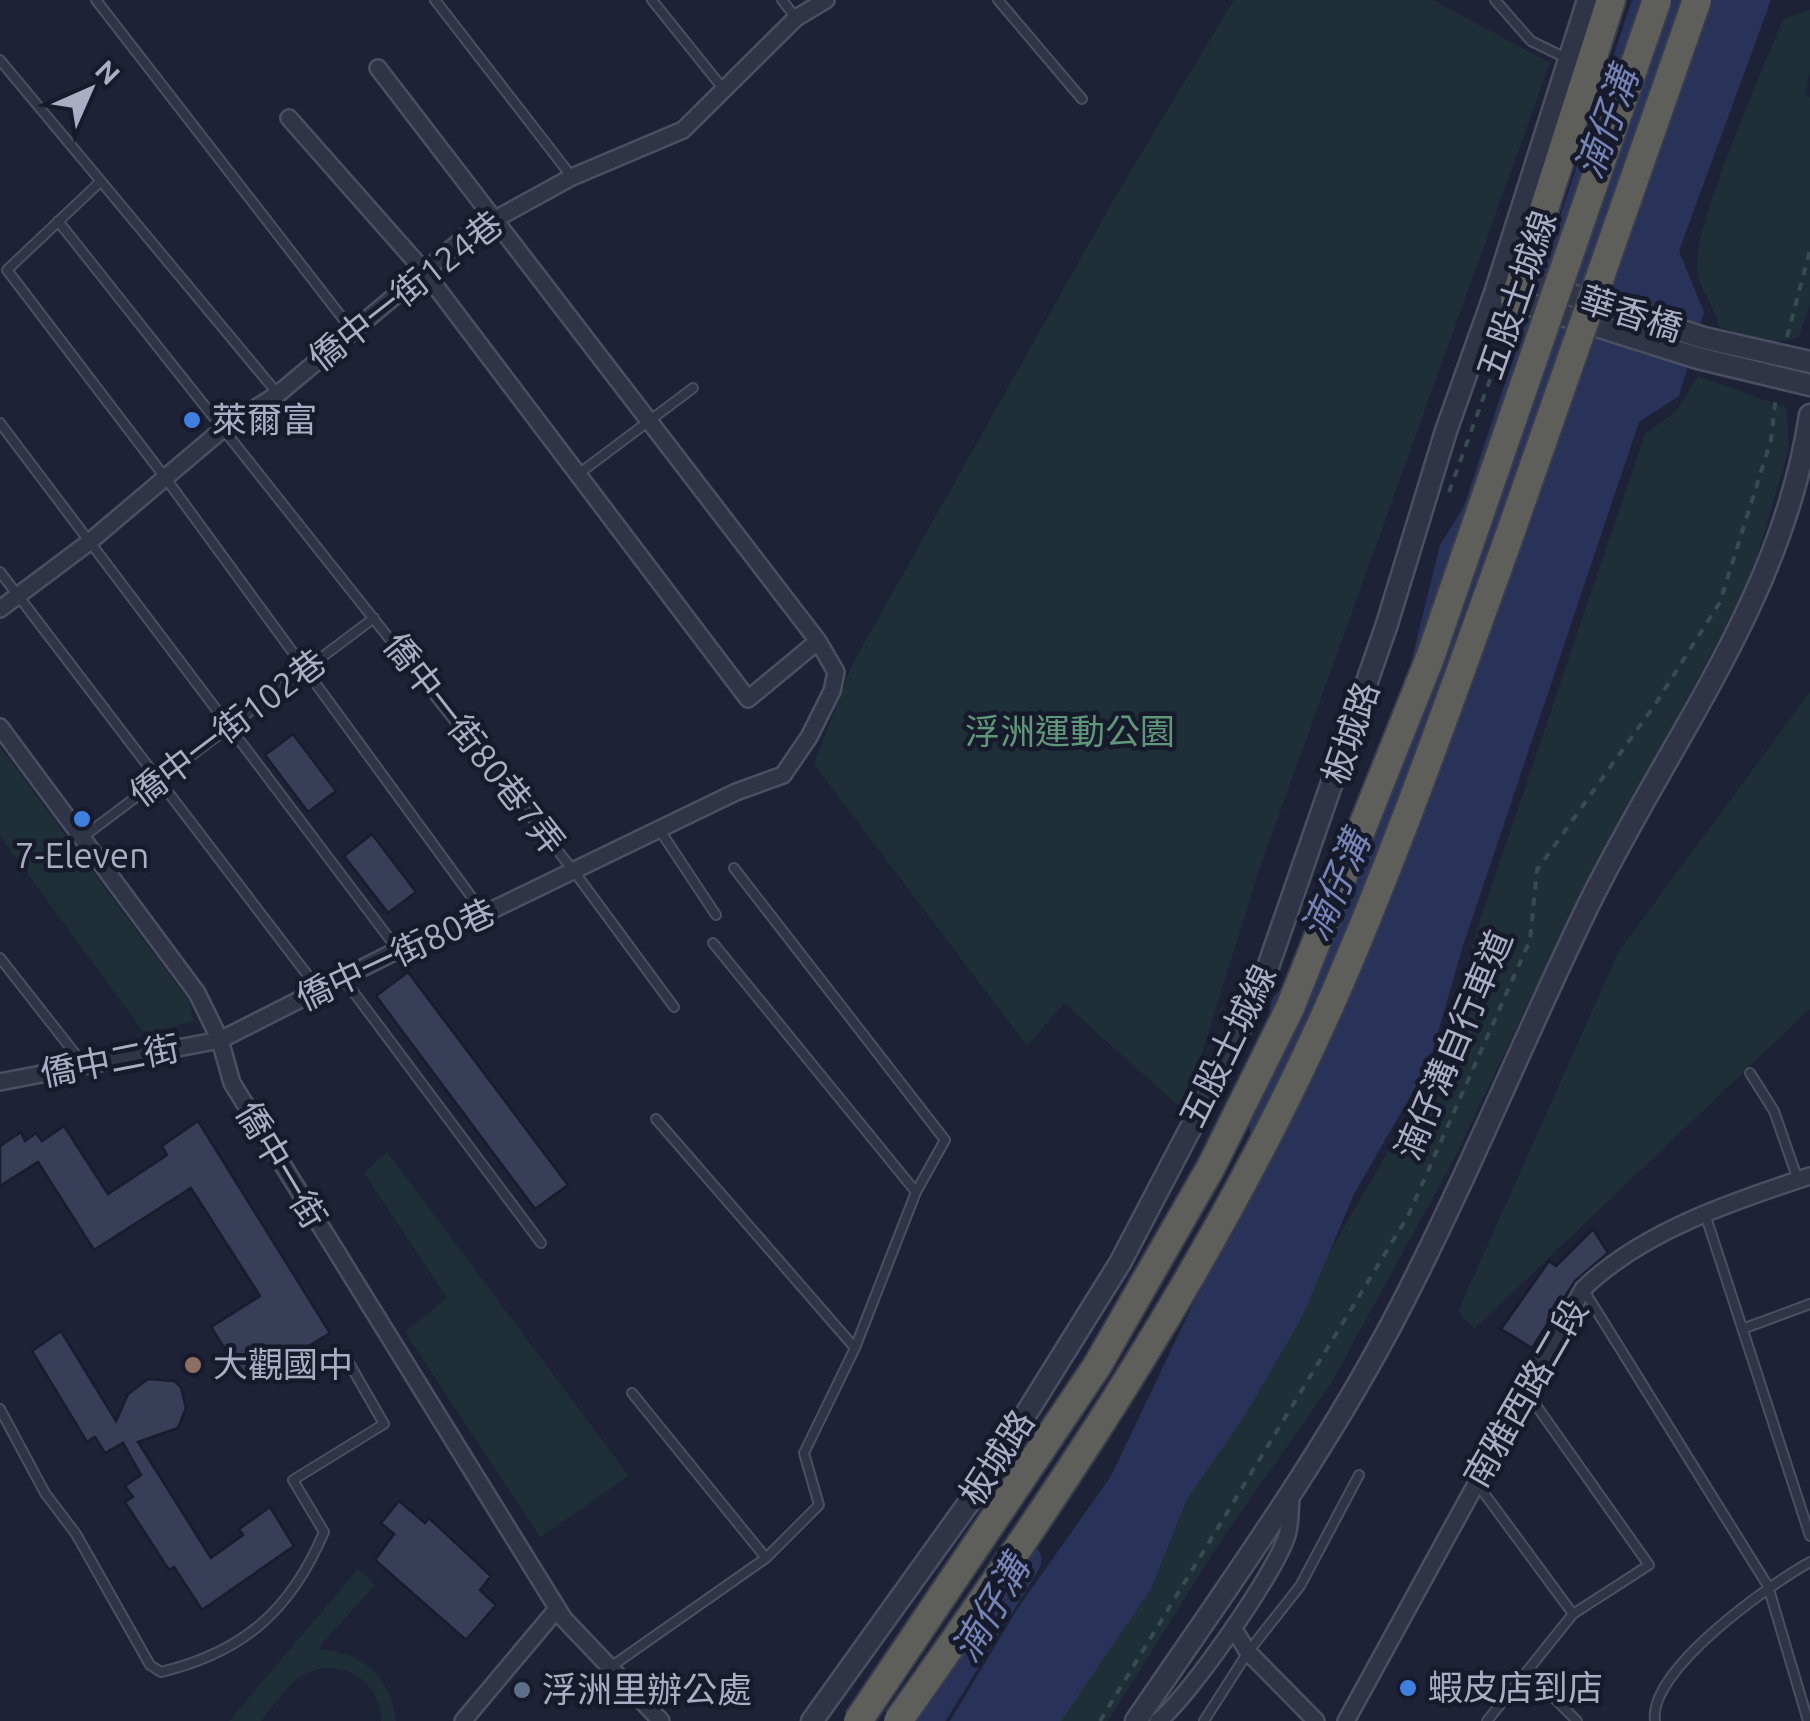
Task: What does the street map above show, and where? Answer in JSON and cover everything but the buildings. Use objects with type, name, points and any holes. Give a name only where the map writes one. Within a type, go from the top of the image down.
[{"type":"highway","points":[[1515,284],[1610,0]]},
{"type":"highway","name":"五股土城線","points":[[858,1721],[1097,1366],[1211,1167],[1290,1008],[1436,639],[1657,0]]},
{"type":"highway","name":"五股土城線","points":[[898,1721],[1092,1439],[1168,1315],[1268,1130],[1339,984],[1473,637],[1698,0]]},
{"type":"street","name":"僑中一街124巷","points":[[0,609],[88,543],[224,428],[278,394],[351,329],[494,217],[572,177],[683,130],[796,18],[826,0]]},
{"type":"street","name":"板城路","points":[[812,1721],[983,1483],[1120,1263],[1220,1072],[1268,967],[1388,624],[1446,431],[1515,284],[1568,58],[1588,0]]},
{"type":"street","name":"僑中一街80巷","points":[[220,1040],[398,950],[484,914],[783,774],[832,691],[836,672],[818,641],[378,68]]},
{"type":"street","points":[[289,118],[424,271],[748,699],[818,641]]},
{"type":"street","name":"華香橋","points":[[1515,284],[1701,348]]},
{"type":"street","points":[[1701,348],[1810,362]]},
{"type":"street","points":[[1701,348],[1778,381],[1810,386]]},
{"type":"street","points":[[1136,1721],[1291,1492],[1400,1308],[1587,907],[1760,591],[1804,458],[1810,415]]},
{"type":"street","name":"僑中一街","points":[[0,727],[188,980],[220,1040],[232,1082],[557,1609],[660,1721]]},
{"type":"street","name":"僑中二街","points":[[0,1082],[220,1040]]},
{"type":"street","name":"南雅西路二段","points":[[1346,1721],[1584,1289],[1627,1253],[1804,1178]]},
{"type":"street","points":[[1158,1721],[1174,1710],[1233,1628],[1287,1536],[1291,1492]]},
{"type":"street","points":[[463,1721],[557,1609]]},
{"type":"street","points":[[1233,1628],[1248,1652],[1316,1721]]},
{"type":"lane","points":[[96,0],[351,329]]},
{"type":"lane","points":[[435,0],[572,177]]},
{"type":"lane","points":[[652,0],[725,91]]},
{"type":"lane","points":[[782,0],[796,18]]},
{"type":"lane","points":[[998,0],[1082,99]]},
{"type":"lane","points":[[1495,0],[1531,41],[1568,58]]},
{"type":"lane","points":[[1515,284],[1543,232],[1621,0]]},
{"type":"lane","points":[[0,60],[278,394]]},
{"type":"lane","points":[[99,183],[7,270],[307,669],[484,914]]},
{"type":"lane","name":"僑中一街80巷7弄","points":[[58,221],[573,870],[674,1006]]},
{"type":"lane","points":[[576,476],[647,418],[693,388]]},
{"type":"lane","points":[[0,423],[398,950]]},
{"type":"lane","points":[[0,572],[320,990]]},
{"type":"lane","name":"僑中一街102巷","points":[[83,837],[374,618]]},
{"type":"lane","points":[[659,829],[716,915]]},
{"type":"lane","points":[[612,1666],[766,1558],[819,1505],[804,1452],[855,1348],[916,1192],[946,1140],[734,868]]},
{"type":"lane","points":[[713,942],[916,1192]]},
{"type":"lane","points":[[0,958],[84,1065]]},
{"type":"lane","points":[[343,978],[540,1243]]},
{"type":"lane","points":[[1750,1074],[1774,1111],[1804,1178]]},
{"type":"lane","points":[[656,1119],[855,1348]]},
{"type":"lane","points":[[1706,1217],[1810,1536]]},
{"type":"lane","points":[[1584,1289],[1768,1586],[1808,1721]]},
{"type":"lane","points":[[1745,1328],[1810,1304]]},
{"type":"lane","points":[[0,1410],[45,1493],[76,1534],[150,1665],[160,1672],[205,1662],[252,1634],[304,1578],[324,1532],[293,1480],[384,1424],[345,1356]]},
{"type":"lane","points":[[1487,1721],[1573,1614],[1649,1565],[1525,1390]]},
{"type":"lane","points":[[632,1393],[766,1558]]},
{"type":"lane","points":[[1204,1721],[1248,1652],[1300,1586],[1359,1475]]},
{"type":"lane","points":[[1475,1481],[1573,1614]]},
{"type":"lane","points":[[1655,1721],[1658,1700],[1680,1664],[1768,1586],[1810,1562]]},
{"type":"lane","points":[[1528,1672],[1577,1721]]},
{"type":"path","points":[[1782,358],[1810,250]]},
{"type":"path","points":[[1447,498],[1515,284]]},
{"type":"path","name":"湳仔溝自行車道","points":[[1100,1721],[1408,1216],[1530,940],[1537,870],[1656,702],[1720,602],[1771,440],[1778,381]]},
{"type":"green space","name":"浮洲運動公園","points":[[1234,0],[1433,0],[1550,63],[1259,870],[1184,1111],[1064,1003],[1027,1046],[814,764],[853,663],[1117,194]]},
{"type":"green space","points":[[1810,10],[1810,71],[1805,94],[1810,97],[1810,304],[1799,337],[1765,345],[1719,326],[1698,276],[1699,247],[1718,183],[1783,19]]},
{"type":"green space","points":[[1698,376],[1787,408],[1789,448],[1749,584],[1569,918],[1453,1161],[1330,1385],[1220,1542],[1108,1721],[1042,1721],[1269,1357],[1438,1065],[1480,920],[1645,434],[1677,410]]},
{"type":"green space","points":[[1810,692],[1810,1009],[1474,1329],[1458,1311],[1619,951]]},
{"type":"green space","points":[[0,747],[189,1001],[194,1021],[145,1034],[0,836]]},
{"type":"green space","points":[[387,1152],[629,1476],[540,1537],[405,1332],[447,1298],[364,1173]]},
{"type":"green space","points":[[358,1569],[375,1585],[317,1649],[347,1655],[371,1669],[387,1690],[396,1721],[381,1721],[374,1694],[366,1684],[344,1670],[331,1668],[297,1679],[261,1721],[229,1721]]},
{"type":"water","points":[[1632,0],[1771,0],[1679,251],[1704,312],[1679,396],[1639,422],[1462,949],[1429,1064],[1354,1194],[1303,1315],[1244,1417],[1187,1499],[1151,1589],[1061,1721],[950,1721],[1018,1608],[1111,1476],[1256,1172],[1299,1011],[1397,719],[1440,545],[1464,506]]},
{"type":"waterway","name":"湳仔溝","points":[[1267,1127],[1275,1112],[1288,1007]]},
{"type":"waterway","name":"湳仔溝","points":[[925,1721],[1024,1560]]},
{"type":"place","name":"萊爾富","points":[[192,420]]},
{"type":"place","name":"7-Eleven","points":[[82,819]]},
{"type":"place","name":"大觀國中","points":[[193,1365]]},
{"type":"place","name":"蝦皮店到店","points":[[1408,1688]]},
{"type":"place","name":"浮洲里辦公處","points":[[522,1690]]}]
